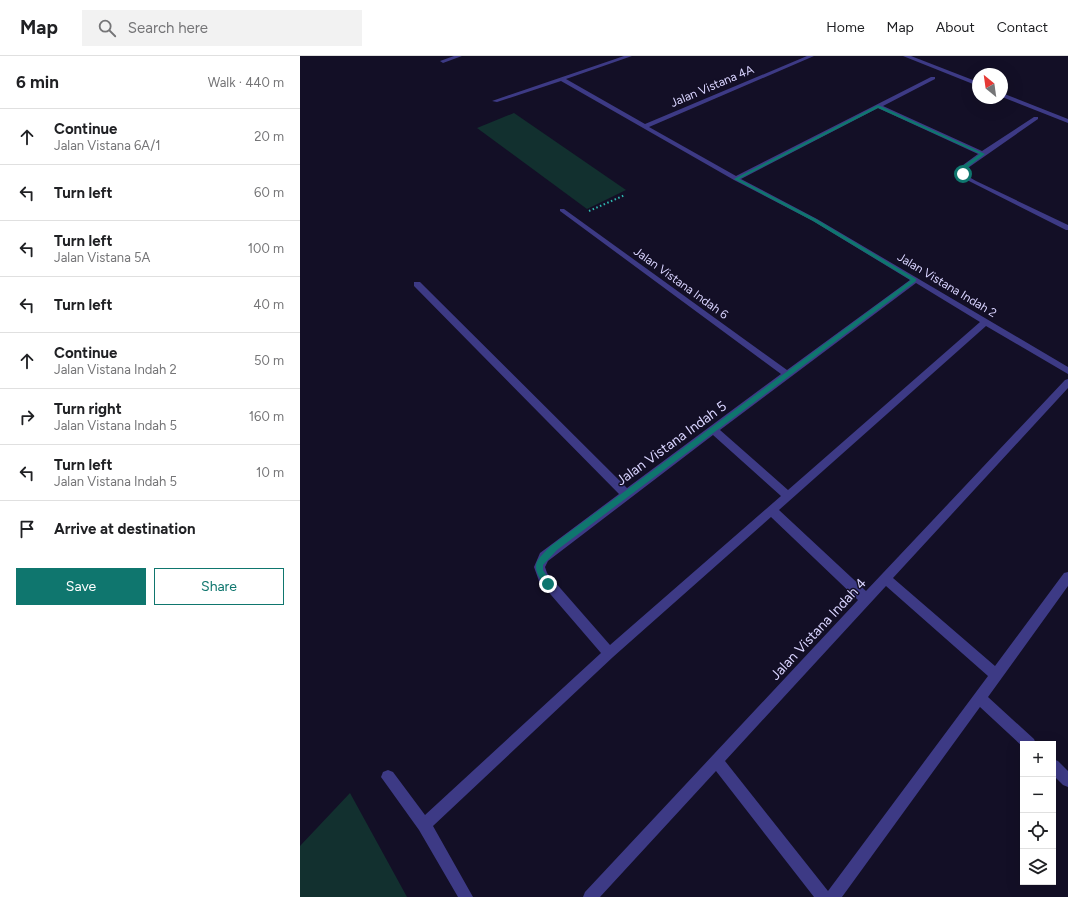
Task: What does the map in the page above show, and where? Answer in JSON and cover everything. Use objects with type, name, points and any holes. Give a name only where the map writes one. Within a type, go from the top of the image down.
[{"type":"street","points":[[443,61],[460,56]]},
{"type":"street","points":[[495,101],[629,56]]},
{"type":"street","name":"Jalan Vistana 4A","points":[[644,127],[811,56]]},
{"type":"street","points":[[906,56],[972,82]]},
{"type":"street","points":[[736,179],[933,78]]},
{"type":"street","name":"Jalan Vistana Indah 2","points":[[562,79],[736,179],[814,220],[1068,371]]},
{"type":"street","points":[[1008,97],[1068,121]]},
{"type":"street","points":[[878,106],[983,154]]},
{"type":"street","points":[[1036,118],[965,166],[962,170],[963,174],[974,182],[1068,228]]},
{"type":"street","name":"Jalan Vistana Indah 6","points":[[562,210],[572,219],[787,374]]},
{"type":"street","name":"Jalan Vistana Indah 5","points":[[609,653],[542,577],[539,570],[539,564],[544,557],[626,494],[915,280]]},
{"type":"street","points":[[417,284],[626,494]]},
{"type":"street","points":[[424,826],[609,653],[986,322]]},
{"type":"street","name":"Jalan Vistana Indah 4","points":[[590,897],[1068,382]]},
{"type":"street","points":[[714,430],[788,496]]},
{"type":"street","points":[[772,511],[866,599]]},
{"type":"street","points":[[833,897],[1068,577]]},
{"type":"street","points":[[885,578],[996,675]]},
{"type":"street","points":[[979,697],[1026,741]]},
{"type":"street","points":[[716,761],[822,897]]},
{"type":"street","points":[[1056,769],[1068,780]]},
{"type":"street","points":[[388,777],[424,826],[466,897]]},
{"type":"path","points":[[572,219],[625,195]]},
{"type":"green space","points":[[514,113],[626,190],[587,209],[477,128]]},
{"type":"green space","points":[[350,793],[407,897],[300,897],[300,846]]},
{"type":"route","points":[[548,584],[542,577],[539,570],[539,564],[544,557],[626,494],[915,280],[814,220],[736,179],[878,106],[983,154],[965,166],[962,170],[963,174]]}]
